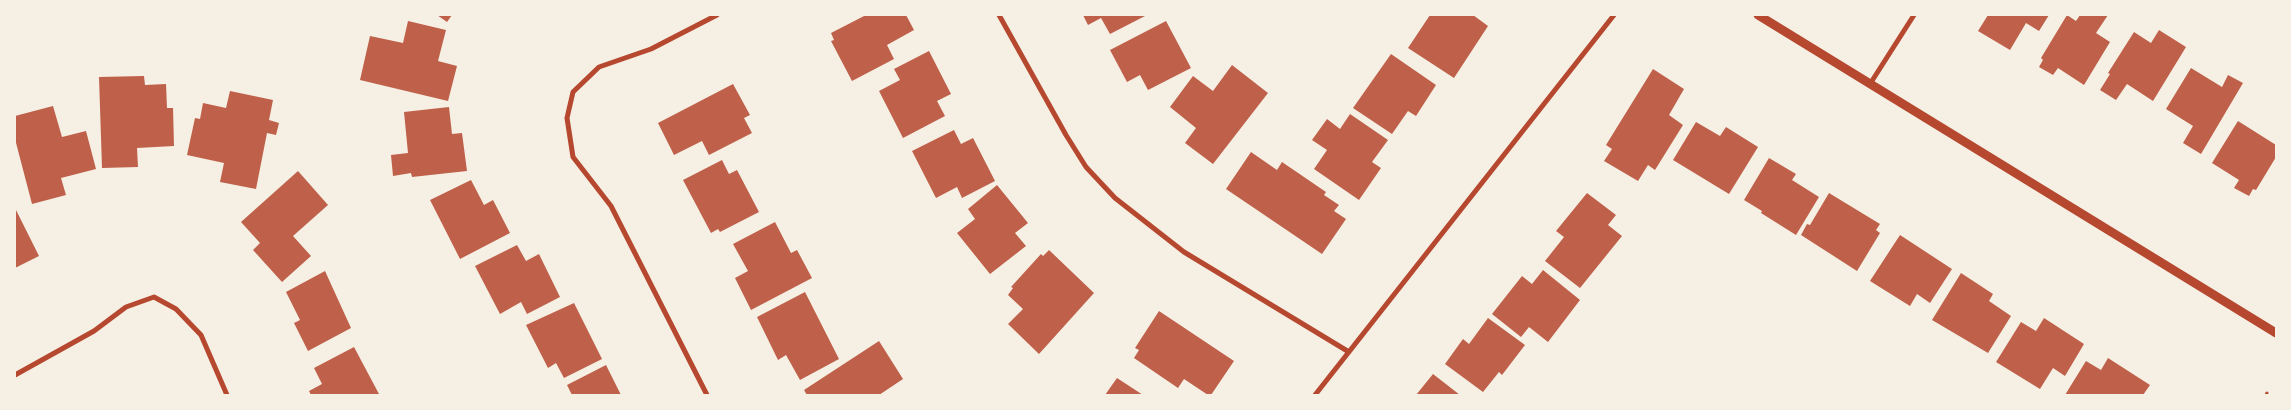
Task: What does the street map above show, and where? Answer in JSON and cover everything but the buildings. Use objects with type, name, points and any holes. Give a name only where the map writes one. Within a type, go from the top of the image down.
[{"type":"street","points":[[707,395],[611,206],[573,157],[567,118],[573,92],[599,68],[651,49],[717,15]]},
{"type":"street","points":[[999,15],[1061,127],[1086,167],[1115,198],[1184,252],[1350,352]]},
{"type":"street","points":[[1315,395],[1614,15]]},
{"type":"street","points":[[1758,15],[2276,333]]},
{"type":"street","points":[[1870,84],[1914,15]]},
{"type":"street","points":[[15,375],[94,331],[126,307],[154,297],[176,309],[200,335],[227,395]]}]
